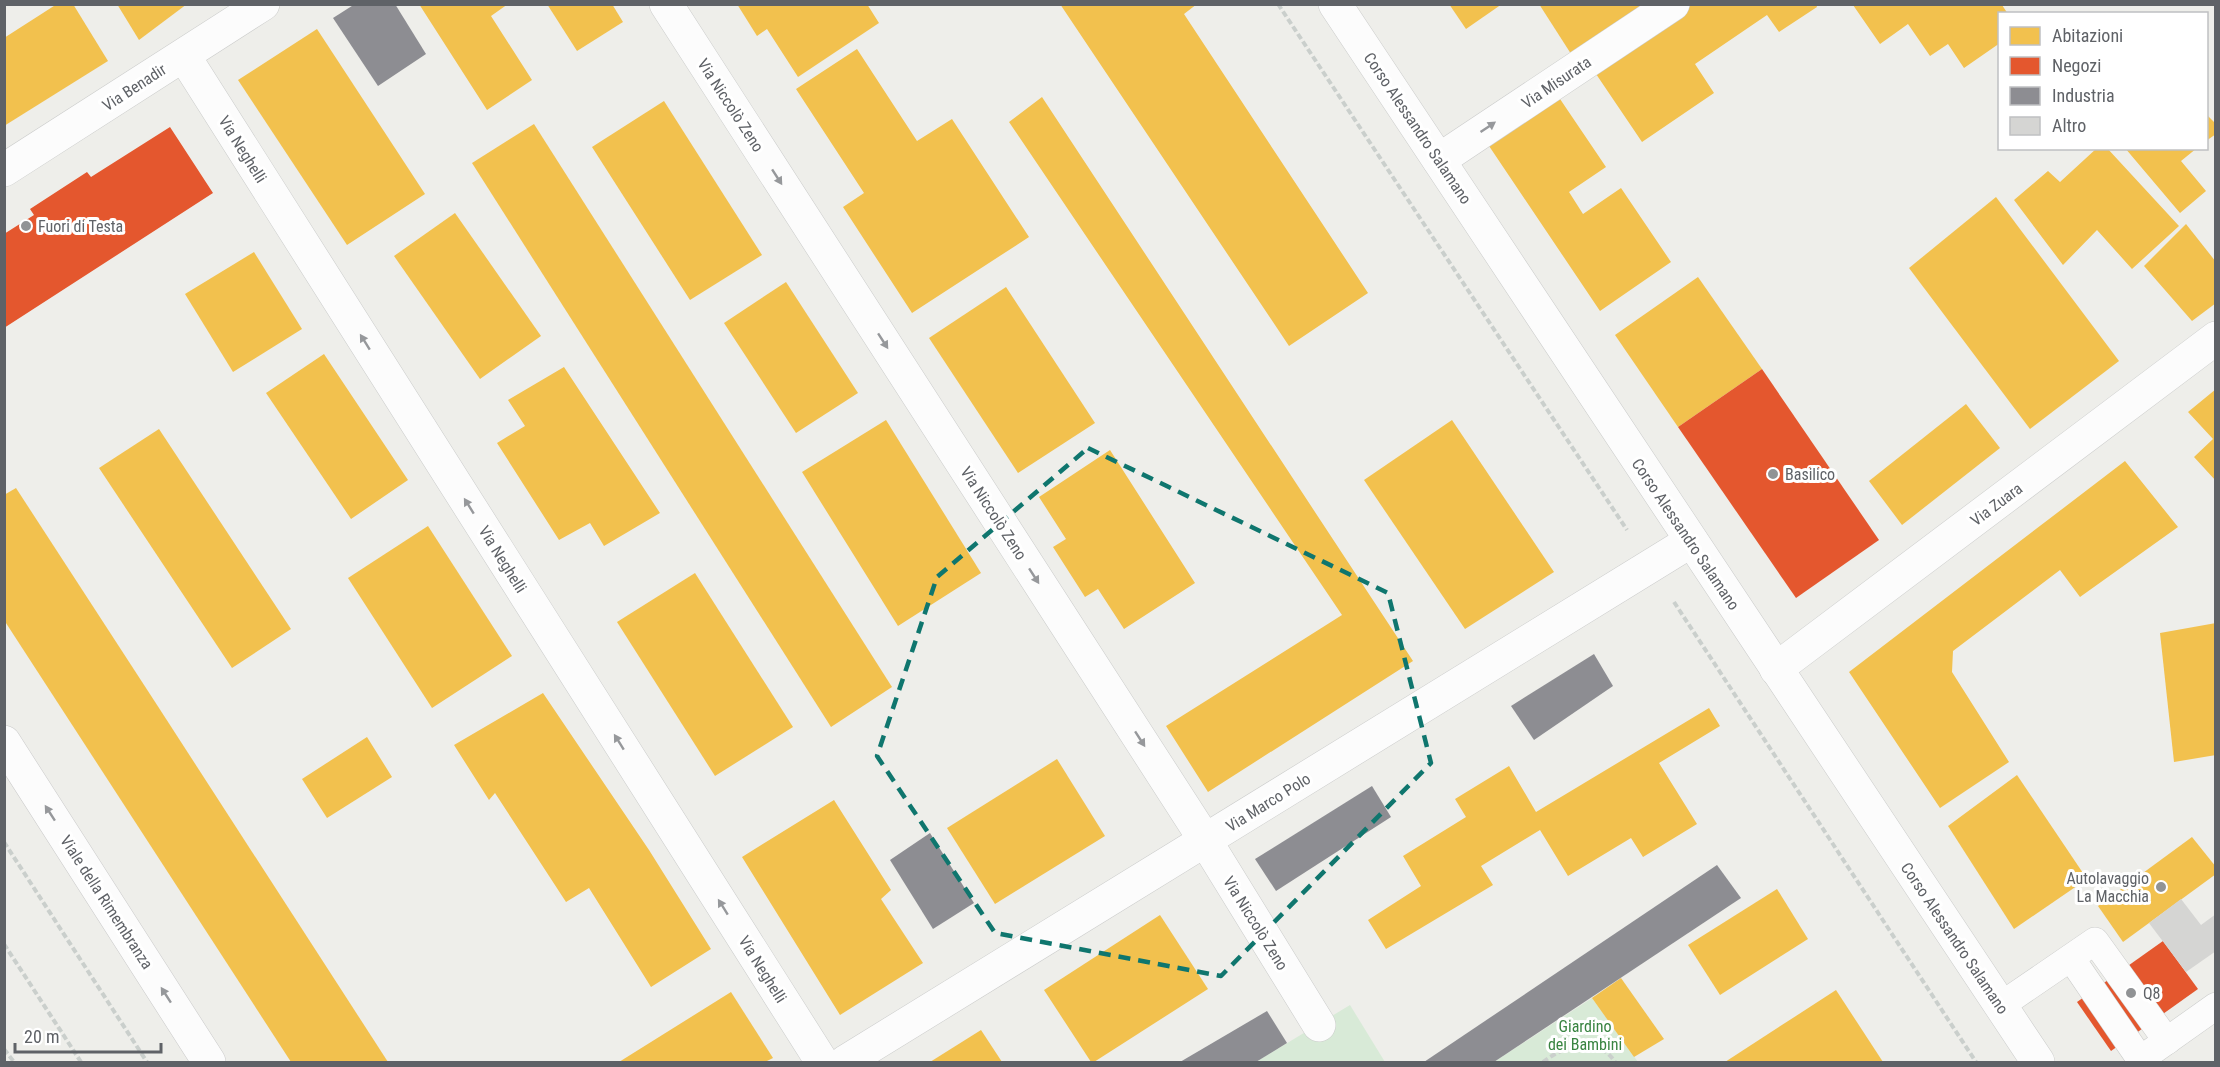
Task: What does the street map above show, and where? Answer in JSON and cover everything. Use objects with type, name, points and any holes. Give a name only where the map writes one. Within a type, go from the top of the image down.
[{"type":"street","name":"Via Benadir","points":[[4,170],[263,4]]},
{"type":"street","name":"Via Niccolò Zeno","points":[[666,4],[1205,840],[1319,1024]]},
{"type":"street","name":"Corso Alessandro Salamano","points":[[1335,4],[2038,1062]]},
{"type":"street","name":"Via Misurata","points":[[1439,160],[1673,4]]},
{"type":"street","name":"Via Neghelli","points":[[184,56],[822,1062]]},
{"type":"street","name":"Via Zuara","points":[[1776,669],[2216,338]]},
{"type":"street","name":"Via Marco Polo","points":[[845,1062],[1691,541]]},
{"type":"street","name":"Viale della Rimembranza","points":[[4,742],[209,1062]]},
{"type":"lane","points":[[2000,1006],[2096,941],[2167,1041]]},
{"type":"lane","points":[[2071,958],[2138,1061],[2216,1006]]},
{"type":"path","points":[[4,842],[147,1062]]},
{"type":"path","points":[[4,944],[81,1062]]},
{"type":"path","points":[[1543,1062],[1554,1053],[1572,1046],[1597,1047],[1610,1054],[1615,1062]]},
{"type":"path","points":[[4,1049],[14,1062]]},
{"type":"highlighted area","points":[[1088,448],[1388,593],[1431,763],[1221,976],[995,933],[877,756],[937,577]]},
{"type":"green space","name":"Giardino dei Bambini","points":[[1592,998],[1638,1062],[1494,1062]]},
{"type":"green space","points":[[1350,1005],[1385,1062],[1256,1062]]},
{"type":"building: Abitazioni","points":[[57,4],[73,4],[108,61],[4,126],[4,38]]},
{"type":"building: Abitazioni","points":[[117,4],[187,4],[139,40]]},
{"type":"building: Abitazioni","points":[[419,4],[508,4],[491,16],[532,80],[487,110]]},
{"type":"building: Abitazioni","points":[[547,4],[612,4],[623,22],[577,51]]},
{"type":"building: Abitazioni","points":[[737,4],[867,4],[879,23],[798,77],[767,29],[757,36]]},
{"type":"building: Abitazioni","points":[[1060,4],[1197,4],[1184,14],[1368,293],[1289,346]]},
{"type":"building: Abitazioni","points":[[1449,4],[1502,4],[1466,29]]},
{"type":"building: Abitazioni","points":[[1539,4],[1645,4],[1573,57]]},
{"type":"building: Abitazioni","points":[[1693,4],[1816,4],[1817,7],[1779,32],[1767,15],[1695,64],[1714,93],[1642,142],[1594,71]]},
{"type":"building: Abitazioni","points":[[1853,5],[2002,5],[2007,12],[1998,12],[1998,44],[1964,68],[1948,44],[1930,56],[1908,24],[1880,44]]},
{"type":"building: Abitazioni","points":[[317,29],[425,194],[347,245],[238,80]]},
{"type":"building: Abitazioni","points":[[857,49],[917,141],[952,119],[1029,237],[912,313],[843,207],[864,193],[796,89]]},
{"type":"building: Abitazioni","points":[[1558,96],[1606,167],[1569,192],[1583,214],[1621,188],[1671,262],[1600,311],[1487,143]]},
{"type":"building: Abitazioni","points":[[1042,97],[1413,661],[1208,792],[1166,726],[1342,615],[1009,122]]},
{"type":"building: Abitazioni","points":[[664,101],[762,255],[690,300],[592,147]]},
{"type":"building: Abitazioni","points":[[2208,116],[2216,124],[2216,134],[2208,140]]},
{"type":"building: Abitazioni","points":[[534,124],[892,687],[831,727],[472,163]]},
{"type":"building: Abitazioni","points":[[2095,150],[2109,150],[2179,226],[2132,269],[2097,230],[2063,265],[2014,200],[2048,171],[2060,182]]},
{"type":"building: Abitazioni","points":[[2127,150],[2195,150],[2181,161],[2206,191],[2180,213]]},
{"type":"building: Abitazioni","points":[[1996,197],[2119,361],[2030,429],[1909,268]]},
{"type":"building: Abitazioni","points":[[455,213],[541,336],[480,379],[394,256]]},
{"type":"building: Abitazioni","points":[[2186,224],[2216,262],[2216,303],[2192,321],[2144,266]]},
{"type":"building: Abitazioni","points":[[254,252],[302,329],[233,372],[185,294]]},
{"type":"building: Abitazioni","points":[[1698,277],[1762,369],[1678,427],[1615,335]]},
{"type":"building: Abitazioni","points":[[786,282],[858,393],[796,433],[724,323]]},
{"type":"building: Abitazioni","points":[[1006,287],[1095,423],[1018,473],[929,338]]},
{"type":"building: Abitazioni","points":[[324,354],[408,480],[351,519],[266,393]]},
{"type":"building: Abitazioni","points":[[564,367],[660,513],[604,546],[590,523],[559,540],[497,443],[525,426],[508,400]]},
{"type":"building: Abitazioni","points":[[2216,389],[2216,481],[2194,457],[2213,439],[2188,412]]},
{"type":"building: Abitazioni","points":[[1966,404],[2000,448],[1902,525],[1869,481]]},
{"type":"building: Abitazioni","points":[[886,420],[981,573],[898,626],[802,472]]},
{"type":"building: Abitazioni","points":[[1452,420],[1554,572],[1465,629],[1364,480]]},
{"type":"building: Abitazioni","points":[[159,429],[291,629],[232,668],[99,468]]},
{"type":"building: Abitazioni","points":[[1110,450],[1195,583],[1124,629],[1098,589],[1085,597],[1053,547],[1066,539],[1039,497]]},
{"type":"building: Abitazioni","points":[[2125,461],[2178,527],[2080,597],[2060,570],[1953,651],[1952,672],[2009,762],[1940,808],[1849,672]]},
{"type":"building: Abitazioni","points":[[16,488],[388,1062],[291,1062],[4,620],[4,495]]},
{"type":"building: Abitazioni","points":[[428,526],[512,656],[432,708],[348,578]]},
{"type":"building: Abitazioni","points":[[695,573],[793,727],[715,776],[617,622]]},
{"type":"building: Abitazioni","points":[[2216,623],[2216,755],[2174,762],[2160,633]]},
{"type":"building: Abitazioni","points":[[543,693],[649,850],[711,949],[651,987],[589,888],[566,902],[495,793],[489,800],[454,745]]},
{"type":"building: Abitazioni","points":[[1709,708],[1720,726],[1659,763],[1697,824],[1643,857],[1631,838],[1568,876],[1540,830],[1481,866],[1493,885],[1386,949],[1368,920],[1421,886],[1403,856],[1466,817],[1455,799],[1509,766],[1536,812]]},
{"type":"building: Abitazioni","points":[[367,737],[392,777],[327,818],[302,779]]},
{"type":"building: Abitazioni","points":[[1057,759],[1105,836],[995,904],[947,828]]},
{"type":"building: Abitazioni","points":[[2017,775],[2087,879],[2014,929],[1948,826]]},
{"type":"building: Abitazioni","points":[[834,800],[891,890],[881,899],[923,963],[840,1015],[742,857]]},
{"type":"building: Abitazioni","name":"Autolavaggio La Macchia","points":[[2192,837],[2216,867],[2216,874],[2123,942],[2098,906]]},
{"type":"building: Abitazioni","points":[[1777,889],[1808,939],[1720,995],[1688,945]]},
{"type":"building: Abitazioni","points":[[1160,915],[1208,989],[1091,1062],[1044,990]]},
{"type":"building: Abitazioni","points":[[1621,978],[1664,1039],[1634,1057],[1592,998]]},
{"type":"building: Abitazioni","points":[[1836,990],[1883,1062],[1725,1062]]},
{"type":"building: Abitazioni","points":[[731,992],[773,1058],[765,1062],[619,1062]]},
{"type":"building: Abitazioni","points":[[981,1030],[1002,1062],[930,1062]]},
{"type":"building: Negozi","points":[[170,127],[213,193],[4,328],[4,234],[34,215],[30,209],[87,172],[91,177]]},
{"type":"building: Negozi","name":"Basilico","points":[[1762,369],[1879,540],[1796,598],[1678,427]]},
{"type":"building: Negozi","points":[[2163,941],[2198,989],[2111,1051],[2077,1002]]},
{"type":"building: Industria","points":[[355,4],[395,4],[426,54],[378,86],[333,18]]},
{"type":"building: Industria","points":[[1594,654],[1613,686],[1534,740],[1511,706]]},
{"type":"building: Industria","points":[[1372,786],[1391,817],[1276,891],[1255,859]]},
{"type":"building: Industria","points":[[930,833],[974,903],[933,929],[890,860]]},
{"type":"building: Industria","points":[[1717,865],[1741,898],[1494,1062],[1424,1062]]},
{"type":"building: Industria","points":[[1267,1011],[1287,1043],[1256,1062],[1180,1062]]},
{"type":"building: Altro","points":[[2181,899],[2201,925],[2216,914],[2216,951],[2186,972],[2149,923]]},
{"type":"place","name":"Fuori di Testa","points":[[26,226]]},
{"type":"place","name":"Basilico","points":[[1773,474]]},
{"type":"place","name":"Autolavaggio La Macchia","points":[[2161,887]]},
{"type":"place","name":"Q8","points":[[2131,993]]}]
